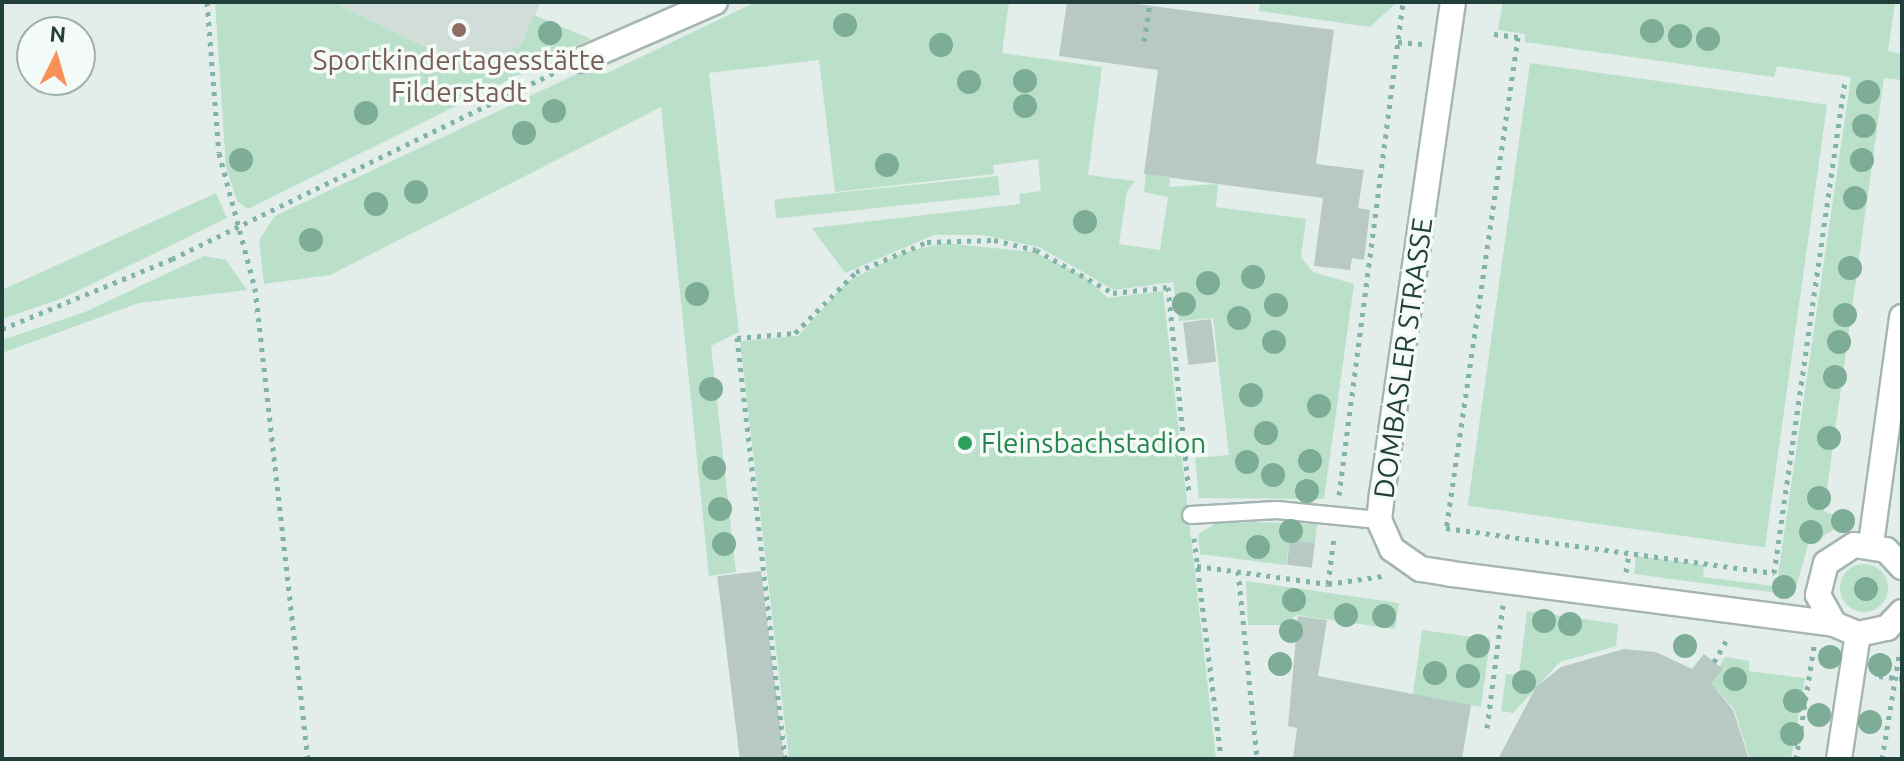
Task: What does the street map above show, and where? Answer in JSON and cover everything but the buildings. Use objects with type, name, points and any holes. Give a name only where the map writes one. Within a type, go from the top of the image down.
[{"type":"street","points":[[582,60],[715,2]]},
{"type":"street","name":"DOMBASLER STRASSE","points":[[1453,2],[1379,520],[1392,549],[1421,569],[1834,624],[1858,634]]},
{"type":"street","points":[[1871,544],[1902,317]]},
{"type":"street","points":[[1834,624],[1820,603],[1819,578],[1838,551],[1871,544],[1902,567]]},
{"type":"street","points":[[1839,759],[1858,634],[1898,628]]},
{"type":"lane","points":[[1191,515],[1277,510],[1379,520]]},
{"type":"path","points":[[207,2],[219,153],[255,288],[308,759]]},
{"type":"path","points":[[1144,41],[1150,2]]},
{"type":"path","points":[[1328,584],[1403,2]]},
{"type":"path","points":[[1494,34],[1518,37],[1446,528],[1774,573],[1845,81]]},
{"type":"path","points":[[2,329],[67,308],[582,60]]},
{"type":"path","points":[[785,759],[737,338],[795,333],[856,272],[927,242],[994,240],[1036,250],[1113,293],[1168,287],[1191,515],[1221,759]]},
{"type":"path","points":[[1456,544],[1458,530]]},
{"type":"path","points":[[1625,577],[1629,553]]},
{"type":"path","points":[[1197,566],[1328,584],[1391,575]]},
{"type":"path","points":[[1238,571],[1257,759]]},
{"type":"path","points":[[1487,728],[1504,600]]},
{"type":"path","points":[[1882,759],[1899,678],[1898,628]]},
{"type":"path","points":[[1796,759],[1815,642]]},
{"type":"path","points":[[1714,662],[1728,645]]},
{"type":"shaded area","name":"Sportkindertagesstätte Filderstadt","points":[[332,2],[541,2],[521,45],[473,69]]},
{"type":"green space","points":[[215,2],[332,2],[472,69],[521,45],[534,15],[591,39],[248,209],[237,201],[226,167]]},
{"type":"green space","points":[[756,2],[1009,2],[1002,53],[1102,67],[1088,175],[1135,181],[1127,191],[1119,244],[1160,250],[1168,197],[1144,192],[1146,174],[1170,178],[1169,187],[1218,184],[1216,207],[1306,219],[1301,257],[1313,272],[1354,284],[1324,499],[1199,498],[1195,458],[1229,455],[1213,318],[1179,321],[1173,282],[1114,290],[1039,247],[982,235],[934,235],[845,273],[812,228],[1020,204],[1019,194],[1041,191],[1038,159],[993,165],[994,174],[835,192],[819,60],[709,73],[739,332],[711,346],[736,572],[709,576],[661,107],[330,275],[264,284],[259,240],[275,216],[581,72],[605,74]]},
{"type":"green space","points":[[1260,2],[1397,2],[1370,27],[1259,11]]},
{"type":"green space","points":[[1503,2],[1902,2],[1895,3],[1888,51],[1902,54],[1902,80],[1884,78],[1824,511],[1848,521],[1808,545],[1794,595],[1634,574],[1636,556],[1704,565],[1703,577],[1783,587],[1778,575],[1851,77],[1777,66],[1774,77],[1525,42],[1525,34],[1498,30]]},
{"type":"green space","points":[[1530,63],[1827,105],[1765,547],[1468,506]]},
{"type":"green space","points":[[998,176],[1000,195],[776,218],[774,200]]},
{"type":"green space","points":[[216,193],[227,218],[63,298],[2,319],[2,290]]},
{"type":"green space","name":"Fleinsbachstadion","points":[[944,243],[1034,252],[1084,276],[1108,298],[1163,291],[1216,759],[789,759],[740,341],[798,336],[847,282],[902,253]]},
{"type":"green space","points":[[204,256],[226,260],[247,290],[139,303],[2,353],[2,340],[85,312]]},
{"type":"green space","points":[[1216,523],[1317,524],[1315,543],[1290,540],[1286,565],[1200,554],[1198,534]]},
{"type":"green space","points":[[1864,564],[1873,565],[1881,571],[1887,579],[1887,597],[1881,605],[1873,611],[1864,612],[1855,611],[1847,605],[1841,597],[1840,588],[1841,579],[1847,571],[1855,565]]},
{"type":"green space","points":[[1246,581],[1399,603],[1395,629],[1297,615],[1281,625],[1248,625]]},
{"type":"green space","points":[[1527,611],[1618,624],[1616,646],[1560,662],[1513,713],[1501,711],[1506,674],[1519,675]]},
{"type":"green space","points":[[1422,630],[1490,640],[1481,707],[1413,697]]},
{"type":"green space","points":[[1725,657],[1749,661],[1749,671],[1805,678],[1791,759],[1750,759],[1734,709],[1711,683]]},
{"type":"place","name":"Sportkindertagesstätte Filderstadt","points":[[459,30]]},
{"type":"place","name":"Fleinsbachstadion","points":[[965,443]]}]
